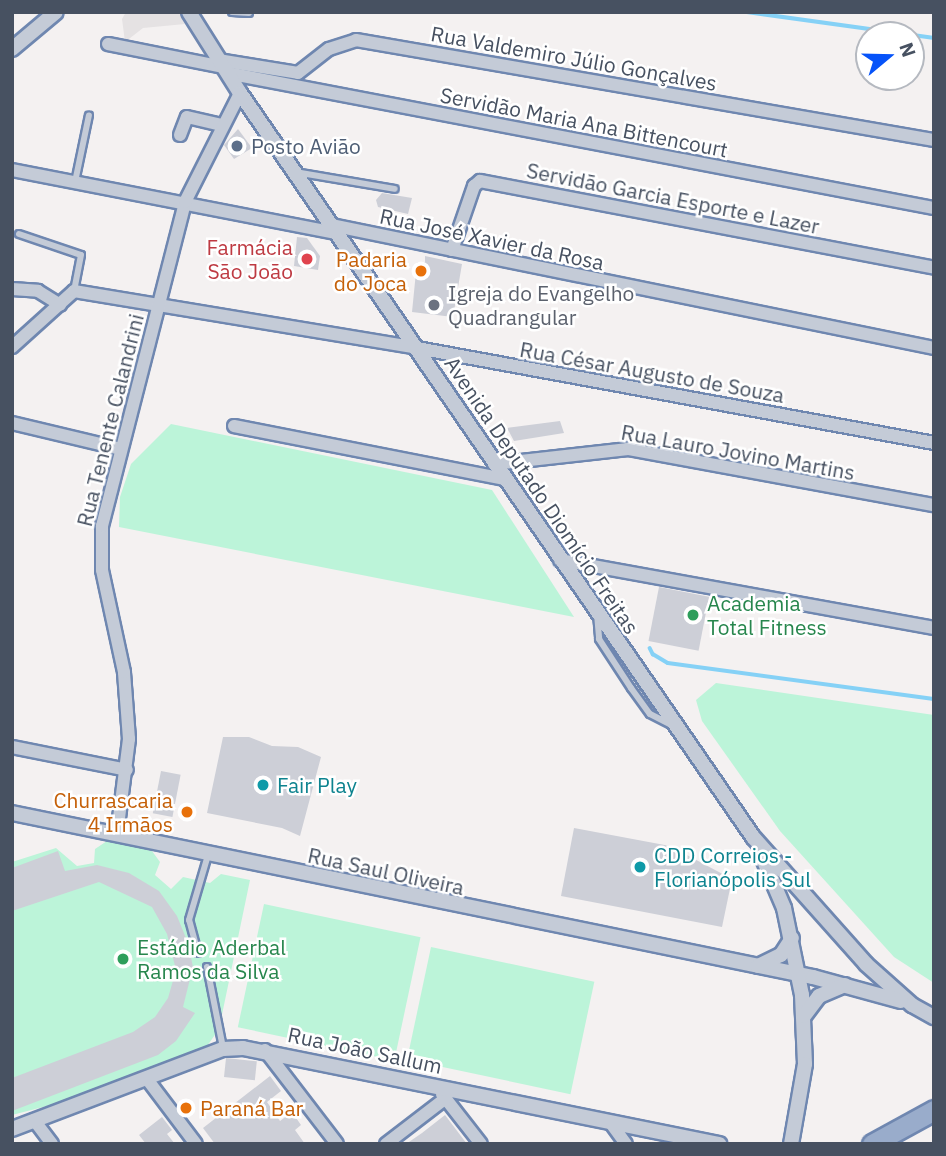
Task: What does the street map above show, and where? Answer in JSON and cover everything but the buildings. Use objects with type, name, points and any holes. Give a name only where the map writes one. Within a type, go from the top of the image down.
[{"type":"highway","points":[[872,1144],[934,1110]]},
{"type":"street","points":[[12,49],[56,12]]},
{"type":"street","name":"Avenida Deputado Diomício Freitas","points":[[189,12],[293,171],[753,837],[866,964],[912,1005],[934,1017]]},
{"type":"street","name":"Avenida Deputado Diomício Freitas","points":[[195,12],[204,36]]},
{"type":"street","name":"Rua Valdemiro Júlio Gonçalves","points":[[263,80],[310,68],[338,44],[356,40],[934,140]]},
{"type":"street","points":[[107,44],[223,67],[284,73],[300,88]]},
{"type":"street","name":"Servidão Maria Ana Bittencourt","points":[[223,67],[300,88],[934,208]]},
{"type":"street","name":"Rua Tenente Calandrini","points":[[117,834],[127,770],[124,672],[100,557],[102,526],[185,202],[240,93]]},
{"type":"street","points":[[180,135],[187,117],[222,125]]},
{"type":"street","name":"Rua José Xavier da Rosa","points":[[12,170],[452,250],[934,348]]},
{"type":"street","name":"Servidão Garcia Esporte e Lazer","points":[[452,250],[474,186],[480,181],[934,268]]},
{"type":"street","points":[[12,289],[38,291],[60,305]]},
{"type":"street","points":[[12,347],[74,291]]},
{"type":"street","name":"Rua César Augusto de Souza","points":[[74,291],[156,307],[417,348],[934,443]]},
{"type":"street","points":[[12,423],[121,449]]},
{"type":"street","points":[[234,426],[504,478]]},
{"type":"street","name":"Rua Lauro Jovino Martins","points":[[494,464],[628,449],[934,505]]},
{"type":"street","points":[[560,560],[934,628]]},
{"type":"street","points":[[12,747],[127,770]]},
{"type":"street","name":"Rua Saul Oliveira","points":[[12,813],[846,985],[912,1005]]},
{"type":"street","name":"Avenida Deputado Diomício Freitas","points":[[753,837],[792,938],[799,975],[804,1016],[805,1063],[791,1144]]},
{"type":"street","points":[[752,967],[773,962],[792,938]]},
{"type":"street","points":[[804,1016],[819,996],[846,985]]},
{"type":"street","name":"Rua João Sallum","points":[[12,1129],[223,1049],[265,1051],[442,1093],[719,1144]]},
{"type":"street","points":[[265,1051],[337,1144]]},
{"type":"street","points":[[147,1079],[196,1144]]},
{"type":"street","points":[[386,1144],[442,1093],[481,1144]]},
{"type":"street","points":[[34,1120],[52,1144]]},
{"type":"street","points":[[610,1122],[626,1144]]},
{"type":"lane","points":[[232,12],[249,13]]},
{"type":"lane","points":[[75,183],[89,116]]},
{"type":"lane","points":[[293,171],[395,189]]},
{"type":"lane","points":[[19,234],[82,255],[74,291]]},
{"type":"lane","points":[[198,953],[189,920],[208,855]]},
{"type":"lane","points":[[207,967],[223,1049]]},
{"type":"shaded area","points":[[126,12],[179,12],[185,24],[143,28],[125,42],[122,19]]},
{"type":"green space","points":[[171,424],[492,490],[574,617],[119,527],[120,497],[131,464]]},
{"type":"green space","points":[[716,683],[934,715],[934,983],[894,957],[780,831],[702,721],[696,700]]},
{"type":"green space","name":"Estádio Aderbal Ramos da Silva","points":[[110,839],[152,851],[160,862],[155,875],[171,889],[183,877],[210,883],[221,874],[250,880],[219,1029],[205,1049],[78,1098],[12,1115],[12,862],[56,848],[77,866],[94,863],[95,849]]},
{"type":"green space","points":[[264,904],[421,937],[394,1061],[238,1027]]},
{"type":"green space","points":[[431,947],[594,982],[570,1094],[407,1059]]},
{"type":"waterway","points":[[747,12],[934,38]]},
{"type":"waterway","points":[[650,648],[653,654],[668,663],[934,699]]},
{"type":"place","name":"Posto Avião","points":[[237,146]]},
{"type":"place","name":"Farmácia São João","points":[[307,259]]},
{"type":"place","name":"Padaria do Joca","points":[[421,271]]},
{"type":"place","name":"Igreja do Evangelho Quadrangular","points":[[434,305]]},
{"type":"place","name":"Academia Total Fitness","points":[[693,615]]},
{"type":"place","name":"Fair Play","points":[[263,785]]},
{"type":"place","name":"Churrascaria 4 Irmãos","points":[[187,812]]},
{"type":"place","name":"CDD Correios - Florianópolis Sul","points":[[640,867]]},
{"type":"place","name":"Estádio Aderbal Ramos da Silva","points":[[123,959]]},
{"type":"place","name":"Paraná Bar","points":[[186,1108]]}]
